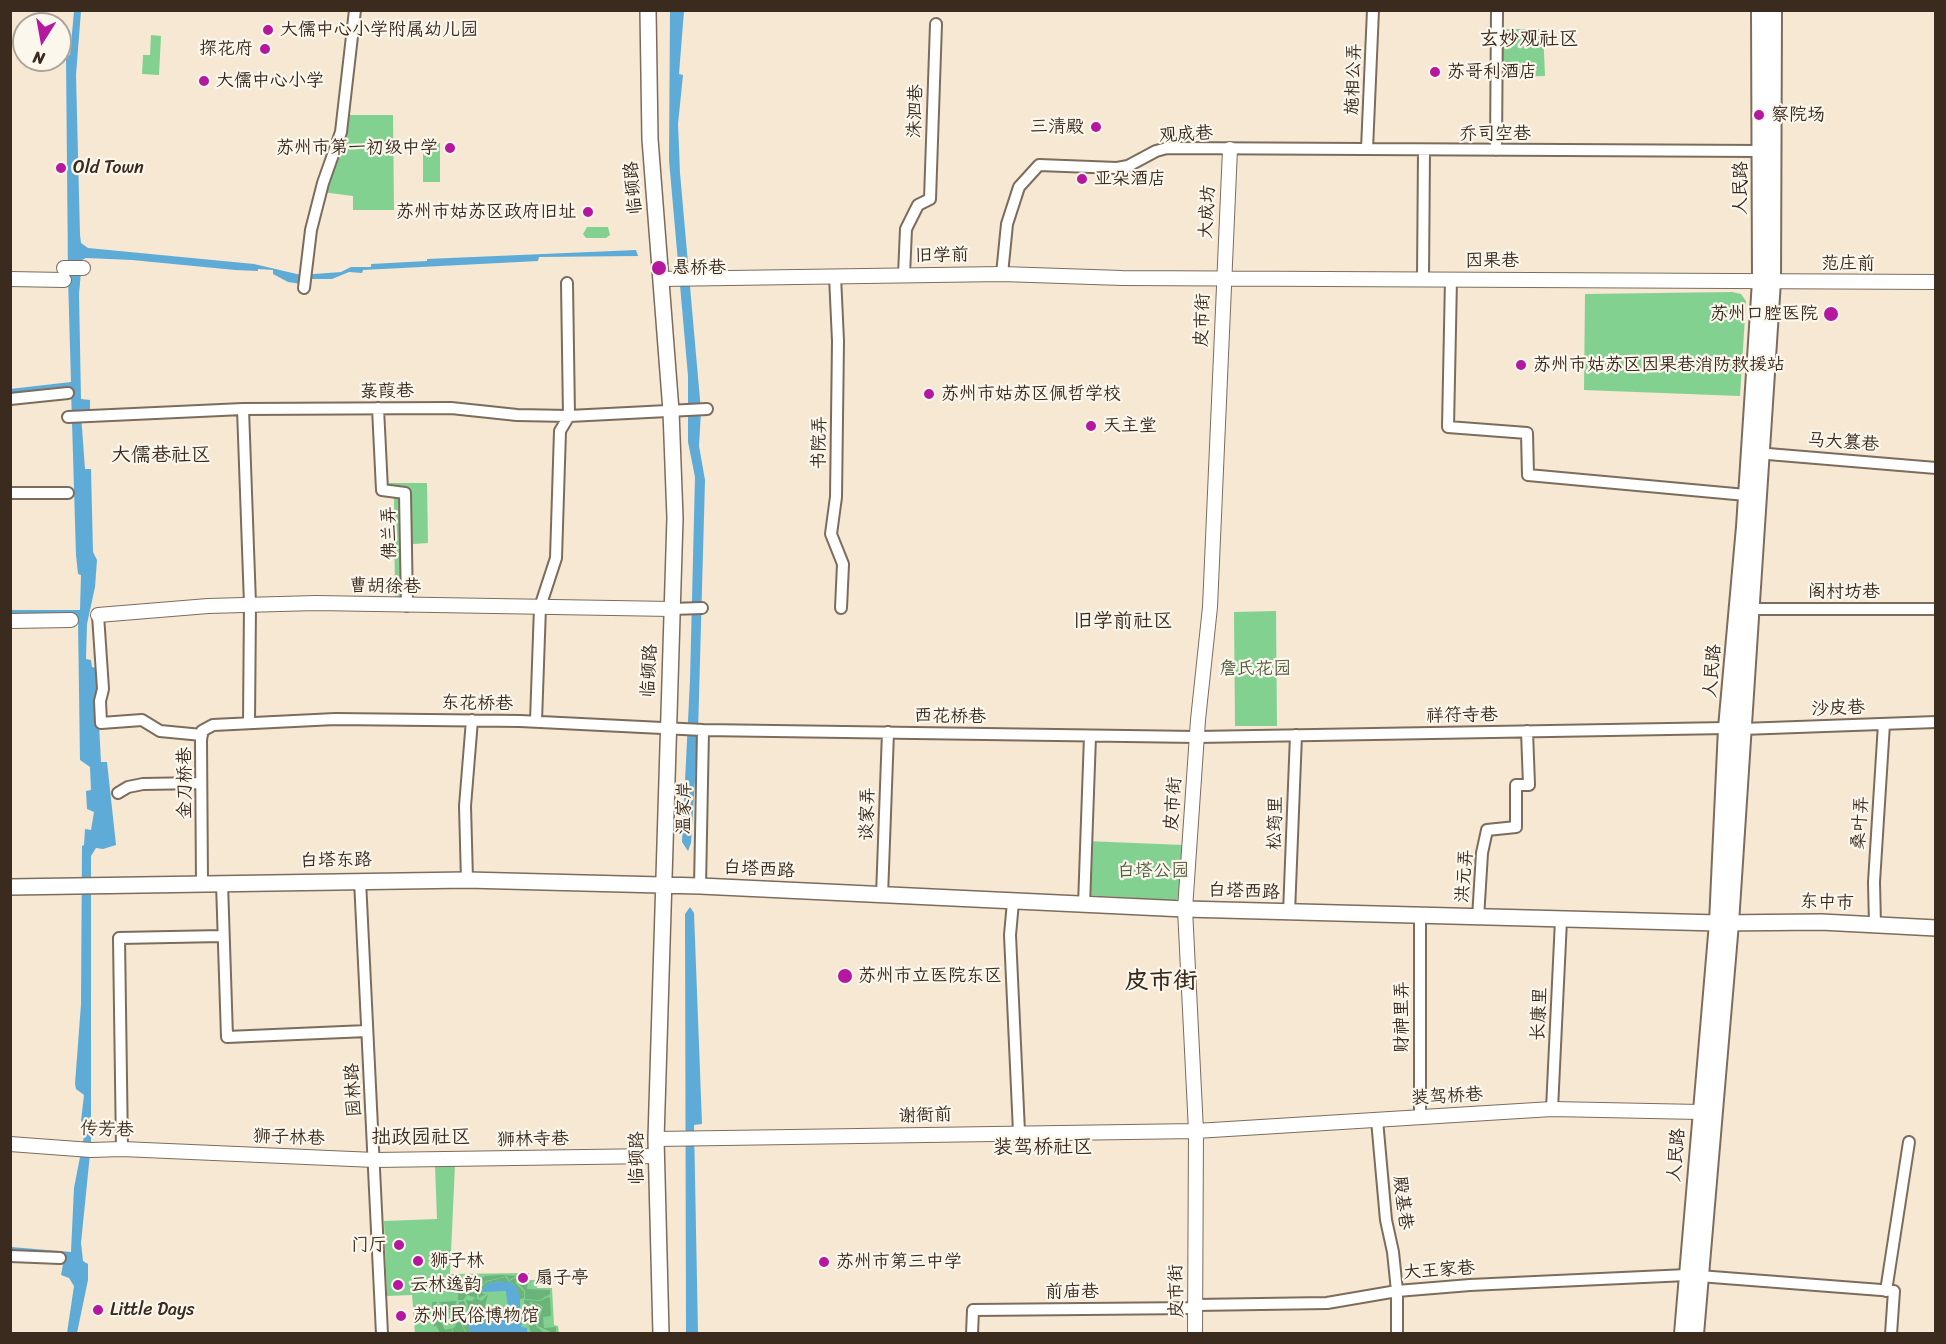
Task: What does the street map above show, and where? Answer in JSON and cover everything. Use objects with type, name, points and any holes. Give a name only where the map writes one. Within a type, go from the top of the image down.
[{"type":"main road","name":"临顿路","points":[[648,10],[650,139],[668,278],[675,518],[655,1156],[661,1334]]},
{"type":"main road","name":"人民路","points":[[1760,10],[1760,151],[1766,281]]},
{"type":"main road","name":"人民路","points":[[1735,728],[1752,609],[1755,453],[1766,281],[1773,10]]},
{"type":"main road","name":"人民路","points":[[1683,1334],[1693,1275],[1724,923],[1746,495],[1755,453]]},
{"type":"main road","name":"白塔东路","points":[[10,887],[360,880],[662,885]]},
{"type":"main road","name":"白塔西路","points":[[662,885],[1289,913],[1724,923]]},
{"type":"main road","name":"东中市","points":[[1724,923],[1809,922],[1935,928]]},
{"type":"main road","name":"人民路","points":[[1695,1334],[1693,1275],[1700,1112],[1724,923]]},
{"type":"street","points":[[304,282],[311,230],[320,192],[341,132],[355,10]]},
{"type":"street","name":"施相公弄","points":[[1367,149],[1373,10]]},
{"type":"street","points":[[1496,150],[1497,10]]},
{"type":"street","name":"洙泗巷","points":[[904,275],[906,229],[918,205],[930,199],[936,24]]},
{"type":"street","name":"观成巷","points":[[1002,274],[1007,224],[1019,187],[1039,165],[1117,168],[1128,166],[1156,150],[1167,148],[1230,149]]},
{"type":"street","name":"乔司空巷","points":[[1230,149],[1760,151]]},
{"type":"street","name":"大成坊","points":[[1222,278],[1230,149]]},
{"type":"street","points":[[1423,278],[1424,150]]},
{"type":"street","points":[[10,279],[83,268]]},
{"type":"street","name":"旧学前","points":[[668,278],[1002,274],[1222,278]]},
{"type":"street","name":"书院弄","points":[[836,276],[838,341],[836,497],[831,534],[843,564],[841,608]]},
{"type":"street","name":"因果巷","points":[[1222,278],[1766,281]]},
{"type":"street","name":"皮市街","points":[[1195,1334],[1196,1131],[1185,909],[1197,737],[1210,607],[1222,278]]},
{"type":"street","points":[[1451,279],[1448,427],[1527,433],[1528,475],[1746,495]]},
{"type":"street","name":"范庄前","points":[[1766,281],[1935,282]]},
{"type":"street","points":[[536,721],[540,607],[556,558],[560,431],[568,416],[567,283]]},
{"type":"street","points":[[10,399],[68,393]]},
{"type":"street","name":"佛兰弄","points":[[378,408],[382,490],[405,493],[408,606]]},
{"type":"street","name":"菉葭巷","points":[[69,416],[243,409],[451,408],[517,415],[568,416],[705,409]]},
{"type":"street","points":[[243,409],[250,604],[249,722]]},
{"type":"street","name":"马大篡巷","points":[[1755,453],[1935,468]]},
{"type":"street","points":[[10,493],[68,493]]},
{"type":"street","name":"曹胡徐巷","points":[[98,615],[250,604],[672,609]]},
{"type":"street","points":[[672,609],[702,608]]},
{"type":"street","name":"阁村坊巷","points":[[1752,609],[1935,609]]},
{"type":"street","points":[[98,615],[103,689],[100,701],[101,723],[142,720],[160,731],[202,735]]},
{"type":"street","points":[[10,621],[70,620]]},
{"type":"street","name":"东花桥巷","points":[[249,722],[335,719],[536,721],[702,730]]},
{"type":"street","points":[[467,880],[465,806],[472,720]]},
{"type":"street","name":"金刀桥巷","points":[[202,884],[202,731],[213,724],[249,722]]},
{"type":"street","name":"沙皮巷","points":[[1735,728],[1935,722]]},
{"type":"street","name":"桑叶弄","points":[[1875,925],[1874,882],[1884,724]]},
{"type":"street","name":"祥符寺巷","points":[[1197,737],[1735,728]]},
{"type":"street","name":"西花桥巷","points":[[702,730],[1197,737]]},
{"type":"street","name":"温家岸","points":[[700,886],[702,730]]},
{"type":"street","name":"洪元弄","points":[[1478,918],[1482,853],[1487,830],[1516,827],[1516,785],[1529,785],[1527,731]]},
{"type":"street","name":"谈家弄","points":[[882,896],[888,732]]},
{"type":"street","name":"松筠里","points":[[1289,913],[1296,735]]},
{"type":"street","points":[[1084,905],[1090,736]]},
{"type":"street","points":[[118,793],[128,787],[142,784],[201,783]]},
{"type":"street","name":"园林路","points":[[360,880],[382,1334]]},
{"type":"street","points":[[222,884],[227,1036],[368,1031]]},
{"type":"street","points":[[1013,902],[1010,935],[1019,1132]]},
{"type":"street","name":"财神里弄","points":[[1420,917],[1420,1117]]},
{"type":"street","name":"长康里","points":[[1552,1109],[1561,920]]},
{"type":"street","points":[[122,1149],[119,938],[222,936]]},
{"type":"street","name":"装驾桥巷","points":[[1196,1131],[1552,1109],[1700,1112]]},
{"type":"street","name":"殿基巷","points":[[1377,1120],[1386,1220],[1393,1252],[1397,1291],[1397,1334]]},
{"type":"street","name":"谢衙前","points":[[656,1139],[1196,1131]]},
{"type":"street","points":[[1891,1334],[1894,1291],[1886,1291],[1909,1142]]},
{"type":"street","name":"传芳巷","points":[[10,1144],[86,1149],[202,1152]]},
{"type":"street","name":"狮子林巷","points":[[202,1152],[375,1160]]},
{"type":"street","name":"狮林寺巷","points":[[375,1160],[655,1156]]},
{"type":"street","points":[[10,1256],[60,1258]]},
{"type":"street","name":"大王家巷","points":[[1195,1306],[1327,1303],[1397,1291],[1693,1275],[1886,1291]]},
{"type":"street","name":"前庙巷","points":[[972,1334],[973,1310],[1195,1306]]},
{"type":"green space","points":[[1503,29],[1543,29],[1545,76],[1503,77]]},
{"type":"green space","points":[[151,35],[161,36],[159,75],[142,74],[143,55],[150,55]]},
{"type":"green space","points":[[348,115],[393,115],[394,210],[353,210],[353,196],[322,192],[344,138]]},
{"type":"green space","points":[[423,143],[440,143],[440,182],[423,182]]},
{"type":"green space","points":[[587,227],[608,227],[610,235],[606,238],[586,238],[583,234]]},
{"type":"green space","points":[[1732,292],[1741,294],[1746,301],[1740,396],[1584,390],[1585,294]]},
{"type":"green space","points":[[384,483],[427,483],[428,543],[413,544],[412,599],[395,599],[394,499],[383,491]]},
{"type":"green space","name":"詹氏花园","points":[[1276,611],[1277,726],[1235,726],[1234,612]]},
{"type":"green space","name":"白塔公园","points":[[1086,841],[1183,845],[1180,898],[1175,900],[1084,895]]},
{"type":"green space","name":"狮子林","points":[[455,1165],[450,1274],[529,1273],[529,1280],[537,1280],[537,1288],[552,1288],[554,1325],[558,1326],[559,1333],[415,1333],[412,1295],[387,1296],[384,1221],[437,1219],[435,1166]]},
{"type":"green space","points":[[529,1273],[527,1289],[550,1290],[550,1294],[540,1300],[525,1299],[525,1291],[517,1282],[521,1281],[518,1274]]},
{"type":"green space","points":[[501,1275],[517,1276],[509,1280],[507,1276],[486,1281],[477,1290],[477,1298],[467,1295],[463,1300],[458,1300],[457,1276],[464,1279],[472,1276],[476,1280],[486,1276]]},
{"type":"green space","points":[[505,1277],[509,1281],[518,1277],[519,1280],[515,1282],[524,1292],[524,1298],[520,1299],[515,1285],[508,1281],[507,1284],[500,1281],[488,1283],[482,1290],[483,1294],[486,1294],[479,1298],[479,1290],[486,1282]]},
{"type":"green space","points":[[488,1294],[484,1310],[501,1309],[504,1306],[506,1309],[506,1306],[509,1320],[496,1318],[476,1323],[467,1322],[470,1333],[467,1333],[463,1326],[468,1306],[466,1300],[472,1301],[475,1298],[482,1301]]},
{"type":"green space","points":[[550,1298],[551,1316],[543,1317],[544,1328],[556,1327],[556,1333],[538,1326],[537,1322],[536,1326],[544,1333],[531,1333],[526,1316],[529,1304],[525,1312],[524,1300],[540,1301]],"holes":[[[530,1302],[539,1304],[543,1307],[538,1322],[536,1317],[541,1307],[534,1303],[529,1304]]]},
{"type":"green space","points":[[457,1301],[452,1310],[447,1310],[450,1307],[447,1306],[445,1309],[448,1311],[455,1311],[459,1302],[464,1301],[466,1306],[461,1324],[466,1333],[453,1333],[453,1329],[451,1333],[440,1333],[436,1325],[434,1327],[432,1302],[437,1302],[434,1308],[436,1315],[437,1305],[443,1306],[439,1302]],"holes":[[[448,1312],[456,1313],[458,1321],[454,1328],[445,1330],[439,1318]]]},
{"type":"water","points":[[74,11],[81,11],[76,75],[80,235],[81,243],[88,248],[254,264],[301,275],[341,272],[351,267],[371,267],[371,264],[427,261],[427,259],[636,250],[638,256],[539,257],[538,261],[363,270],[362,273],[349,272],[332,279],[311,279],[301,284],[288,282],[273,274],[273,270],[235,270],[132,260],[86,258],[82,260],[79,294],[81,399],[90,400],[90,409],[82,410],[81,414],[85,469],[91,469],[93,552],[97,560],[95,587],[87,624],[86,659],[91,660],[92,667],[96,668],[101,762],[107,762],[116,845],[103,849],[96,848],[91,856],[91,1144],[81,1243],[83,1261],[88,1264],[88,1280],[77,1333],[67,1333],[74,1286],[69,1278],[61,1275],[64,1259],[11,1253],[11,1247],[71,1252],[74,1188],[86,1126],[81,1121],[84,1095],[76,1089],[75,1084],[81,1004],[82,846],[85,829],[91,830],[94,812],[87,809],[86,791],[91,790],[90,767],[80,760],[78,620],[76,618],[11,618],[11,610],[80,610],[81,575],[78,574],[76,555],[71,389],[11,394],[10,389],[71,382],[68,278],[11,277],[10,272],[68,274],[66,72],[72,72]]},
{"type":"water","points":[[670,11],[684,11],[679,74],[683,75],[678,124],[680,173],[701,411],[699,446],[705,480],[698,733],[691,843],[688,851],[682,842],[690,680],[695,477],[688,442],[688,376],[669,160]]},
{"type":"water","points":[[690,907],[694,913],[702,1124],[694,1125],[698,1334],[686,1333],[685,914]]},
{"type":"water","points":[[467,1278],[474,1279],[477,1286],[472,1288],[473,1292],[470,1294],[468,1291],[461,1292],[458,1284],[458,1280],[463,1281]]},
{"type":"water","points":[[500,1281],[507,1283],[508,1281],[516,1286],[520,1298],[520,1314],[524,1317],[521,1327],[527,1328],[527,1333],[470,1333],[467,1322],[476,1323],[496,1318],[509,1320],[506,1291],[483,1292],[482,1290],[488,1283]]},
{"type":"place","name":"大儒中心小学附属幼儿园","points":[[268,30]]},
{"type":"place","name":"探花府","points":[[265,49]]},
{"type":"place","name":"苏哥利酒店","points":[[1435,72]]},
{"type":"place","name":"大儒中心小学","points":[[204,81]]},
{"type":"place","name":"察院场","points":[[1759,115]]},
{"type":"place","name":"三清殿","points":[[1096,127]]},
{"type":"place","name":"苏州市第一初级中学","points":[[450,148]]},
{"type":"place","name":"Old Town","points":[[61,168]]},
{"type":"place","name":"亚朵酒店","points":[[1082,179]]},
{"type":"place","name":"苏州市姑苏区政府旧址","points":[[588,212]]},
{"type":"place","name":"悬桥巷","points":[[659,268]]},
{"type":"place","name":"苏州口腔医院","points":[[1831,314]]},
{"type":"place","name":"苏州市姑苏区因果巷消防救援站","points":[[1521,365]]},
{"type":"place","name":"苏州市姑苏区佩哲学校","points":[[929,394]]},
{"type":"place","name":"天主堂","points":[[1091,426]]},
{"type":"place","name":"苏州市立医院东区","points":[[845,976]]},
{"type":"place","name":"门厅","points":[[399,1245]]},
{"type":"place","name":"狮子林","points":[[418,1261]]},
{"type":"place","name":"苏州市第三中学","points":[[824,1262]]},
{"type":"place","name":"扇子亭","points":[[523,1278]]},
{"type":"place","name":"云林逸韵","points":[[398,1285]]},
{"type":"place","name":"Little Days","points":[[98,1310]]},
{"type":"place","name":"苏州民俗博物馆","points":[[401,1316]]},
{"type":"district","name":"玄妙观社区","points":[[1529,40]]},
{"type":"district","name":"大儒巷社区","points":[[161,456]]},
{"type":"district","name":"旧学前社区","points":[[1123,622]]},
{"type":"district","name":"皮市街","points":[[1161,982]]},
{"type":"district","name":"拙政园社区","points":[[421,1138]]},
{"type":"district","name":"装驾桥社区","points":[[1043,1148]]}]
